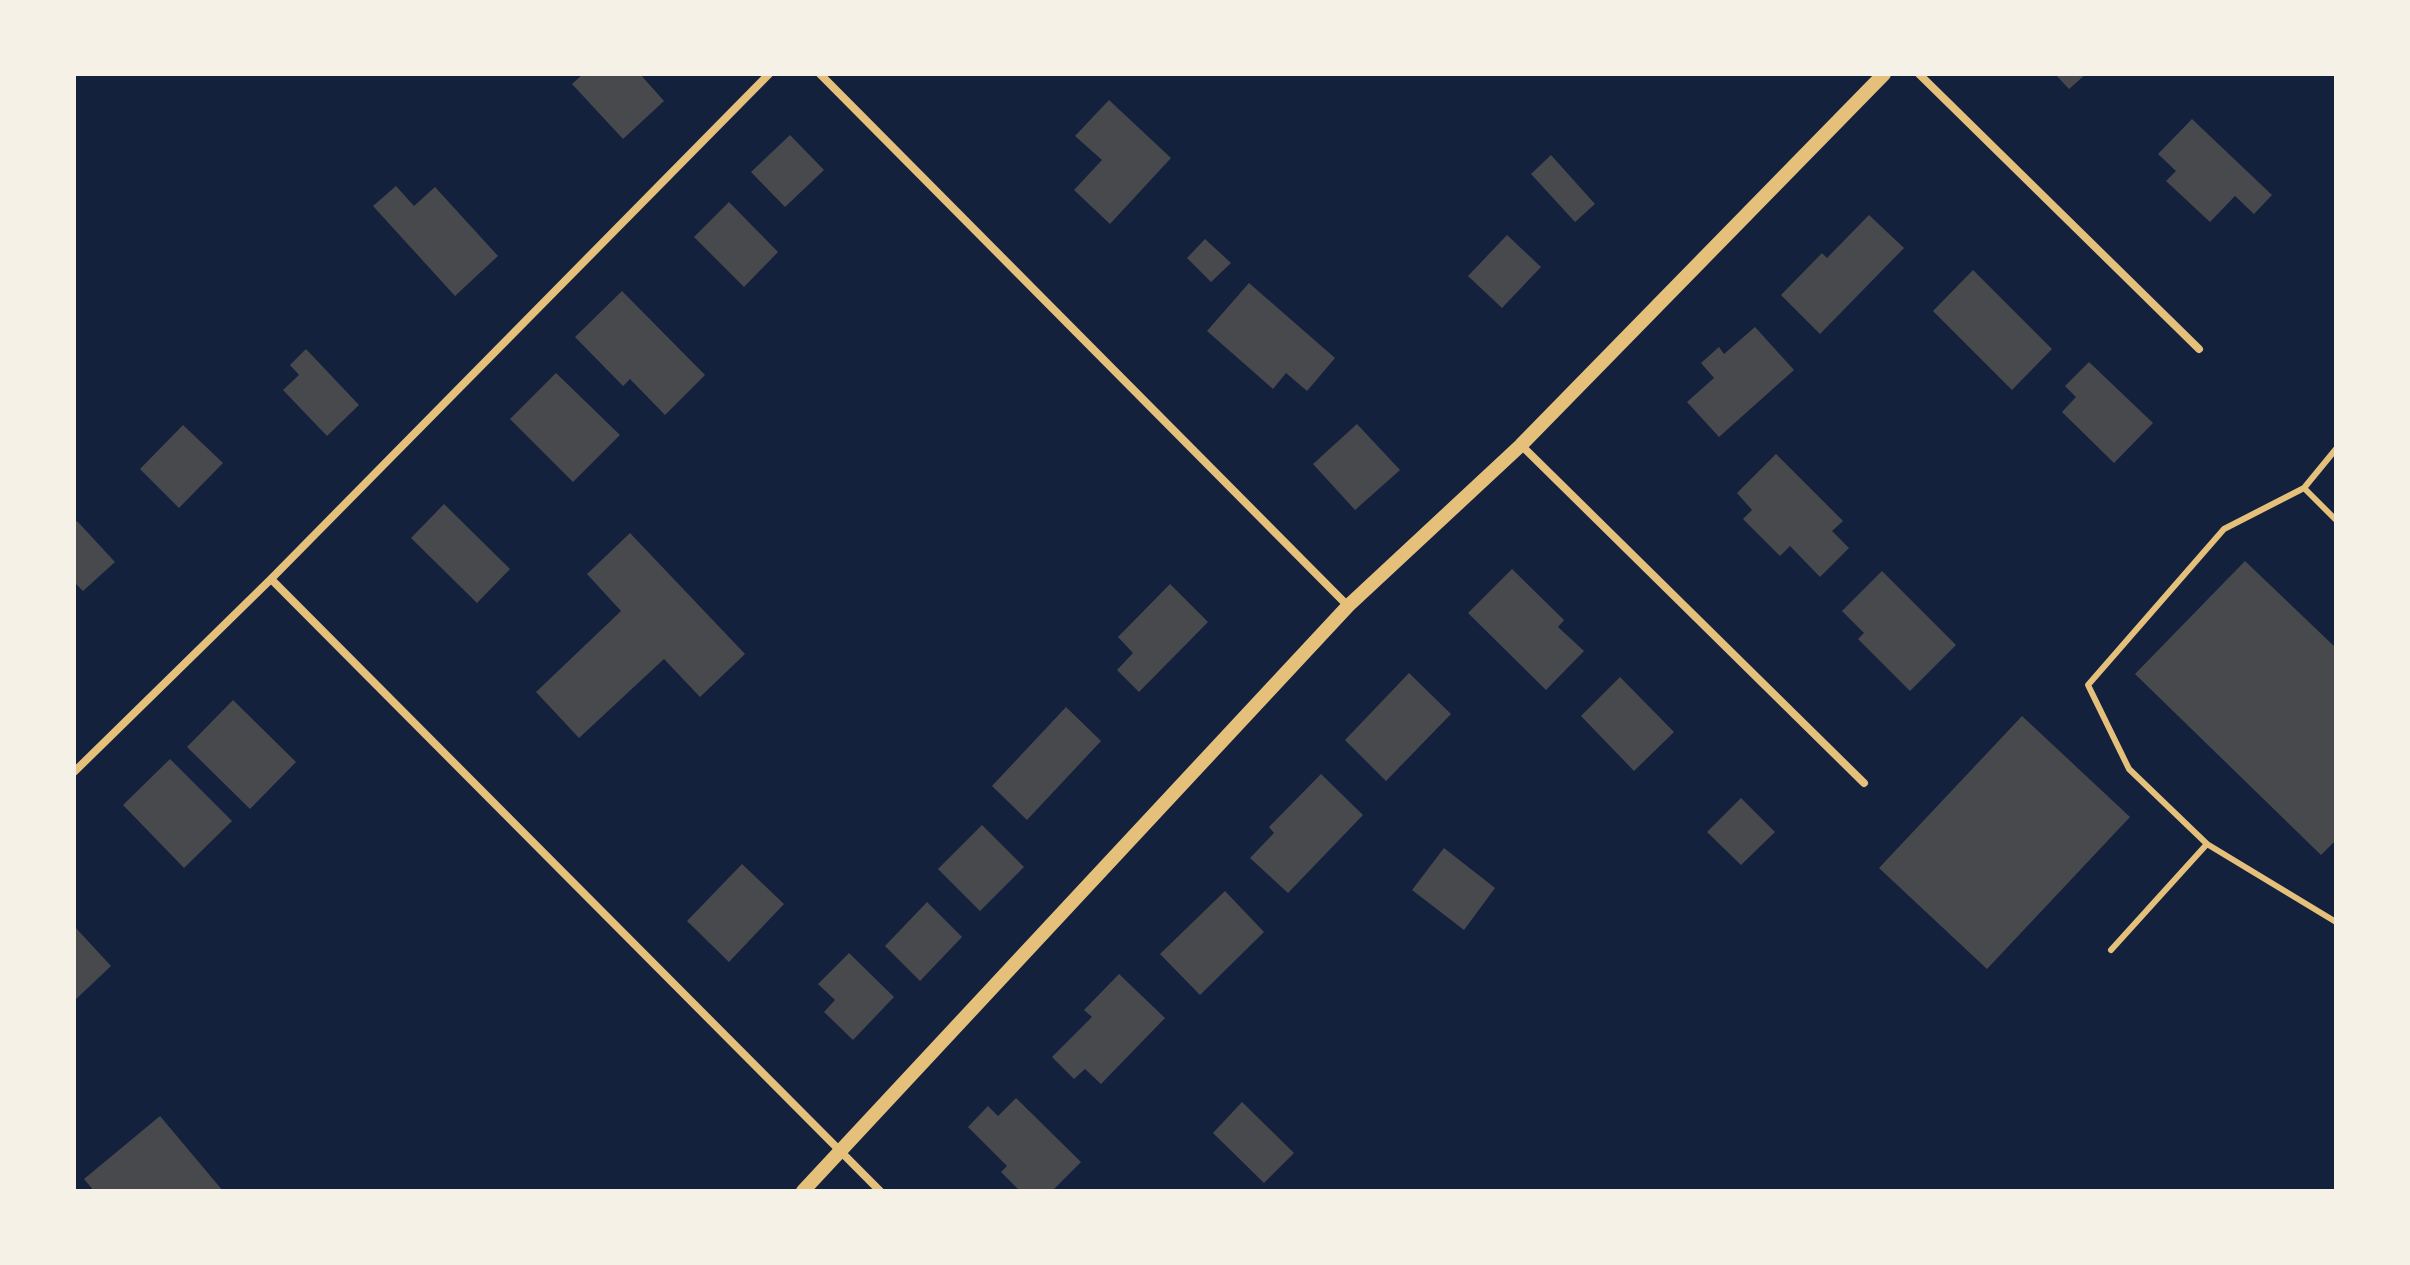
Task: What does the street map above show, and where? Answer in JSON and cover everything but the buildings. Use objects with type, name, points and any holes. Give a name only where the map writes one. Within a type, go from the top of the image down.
[{"type":"street","points":[[74,772],[271,579],[769,74]]},
{"type":"street","points":[[820,74],[1348,606]]},
{"type":"street","points":[[803,1191],[841,1154],[1348,606],[1521,445],[1884,74]]},
{"type":"street","points":[[1919,74],[2199,349]]},
{"type":"street","points":[[1521,445],[1864,783]]},
{"type":"street","points":[[271,579],[880,1191]]},
{"type":"lane","points":[[2336,449],[2304,488],[2224,529],[2088,685],[2129,769],[2207,844],[2336,922]]},
{"type":"lane","points":[[2304,488],[2336,520]]},
{"type":"lane","points":[[2111,950],[2207,844]]}]
